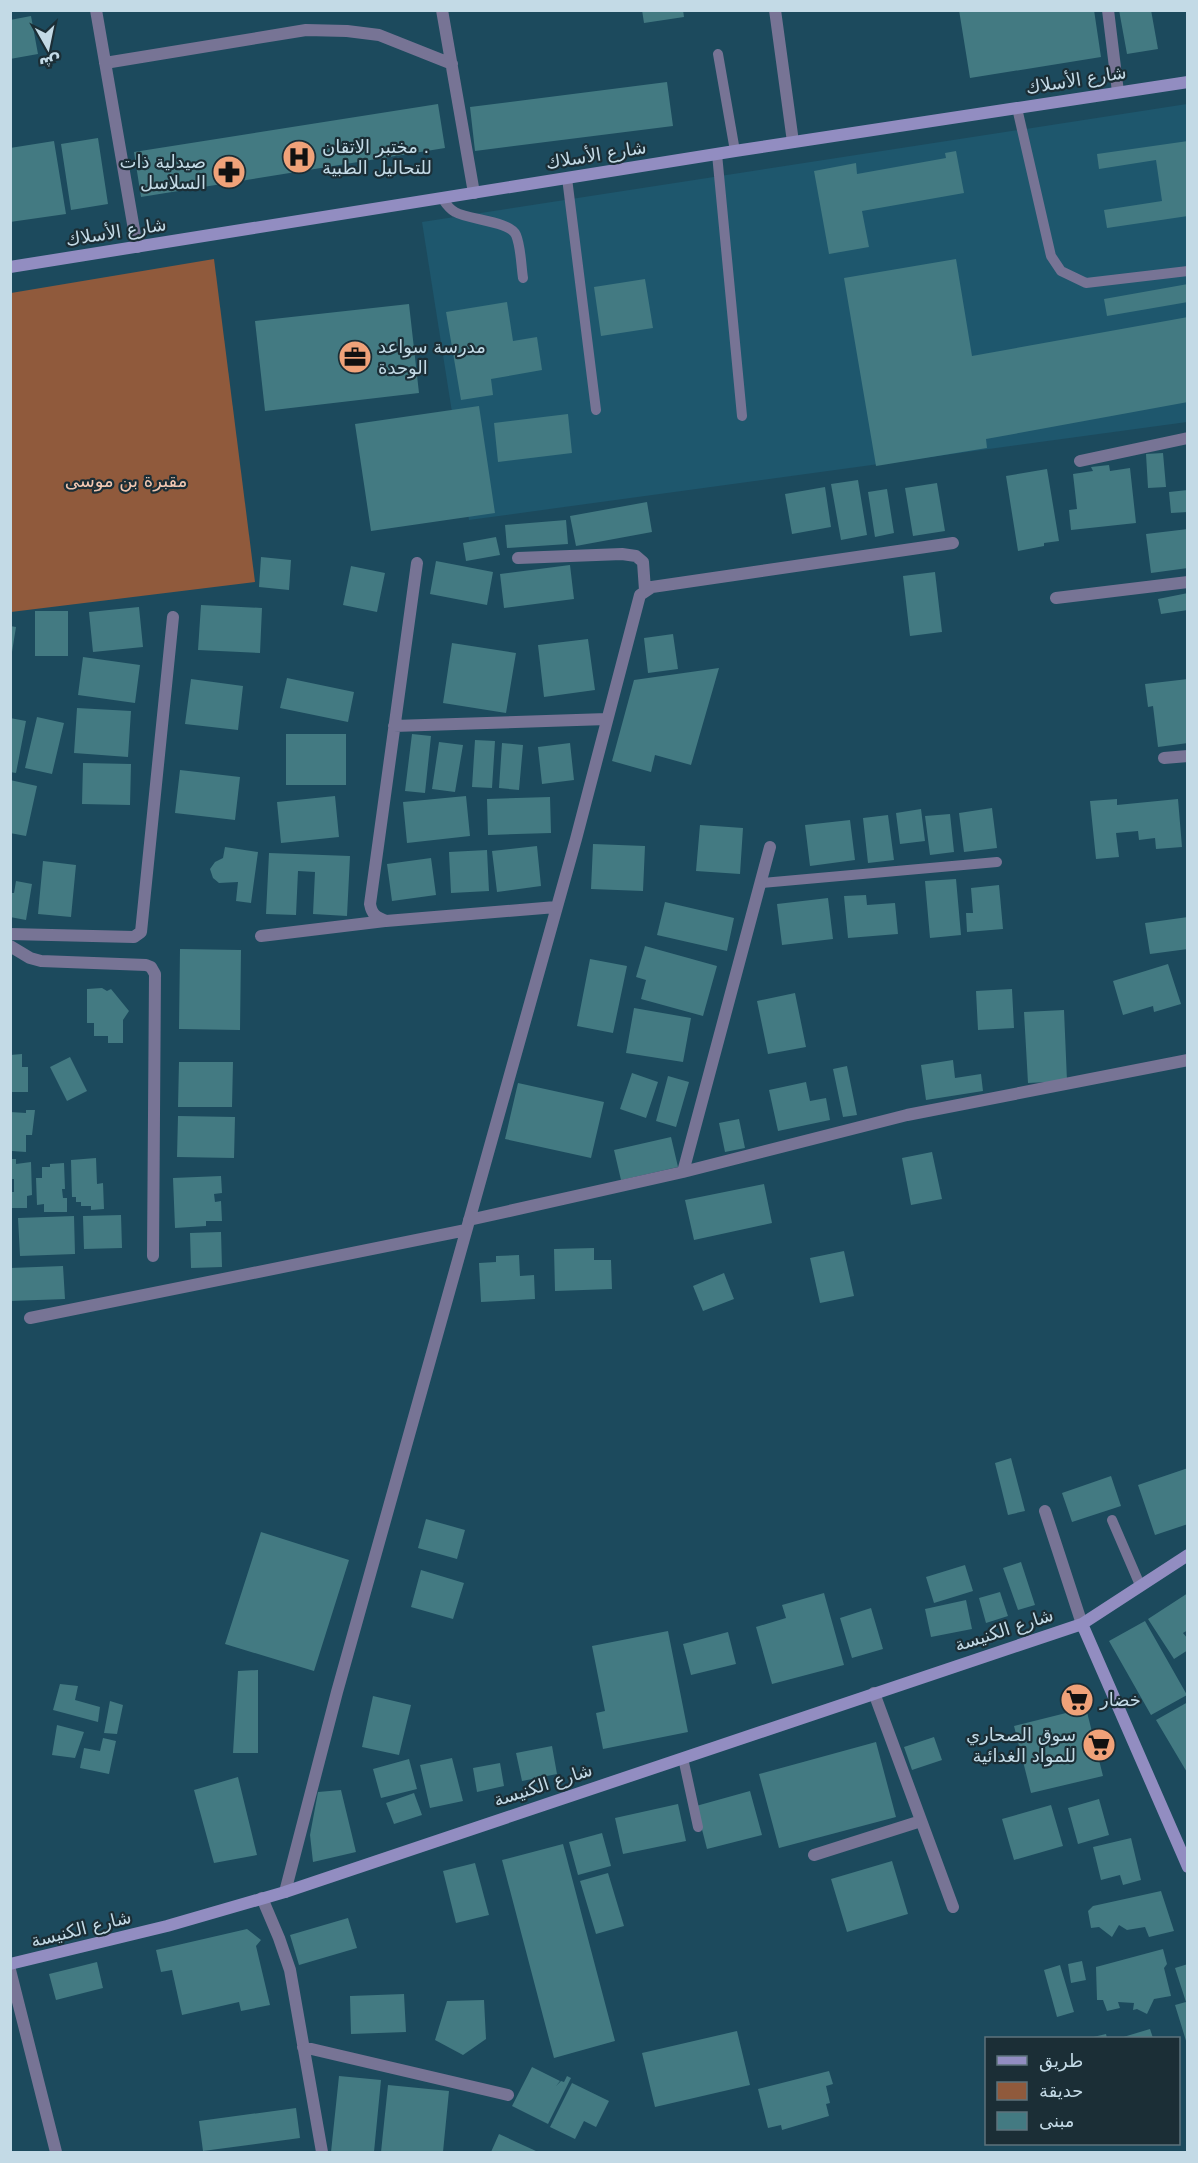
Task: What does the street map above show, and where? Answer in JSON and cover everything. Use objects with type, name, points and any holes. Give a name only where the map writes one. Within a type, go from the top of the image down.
[{"type":"main road","name":"شارع الأسلاك","points":[[10,267],[735,151],[1188,82]]},
{"type":"main road","name":"شارع الكنيسة","points":[[10,1964],[166,1926],[285,1892],[1082,1624],[1188,1555]]},
{"type":"main road","points":[[1082,1624],[1188,1867]]},
{"type":"street","points":[[96,10],[136,247]]},
{"type":"street","points":[[442,10],[474,193]]},
{"type":"street","points":[[775,10],[793,142]]},
{"type":"street","points":[[1108,10],[1118,92]]},
{"type":"street","points":[[105,63],[306,30],[347,31],[379,35],[452,64]]},
{"type":"street","points":[[1080,461],[1188,438]]},
{"type":"street","points":[[285,1892],[340,1681],[556,907],[638,600],[645,590],[652,587],[953,543]]},
{"type":"street","points":[[518,558],[622,554],[636,556],[643,562],[645,590]]},
{"type":"street","points":[[386,921],[376,917],[370,904],[417,563]]},
{"type":"street","points":[[1056,598],[1188,582]]},
{"type":"street","points":[[10,934],[134,937],[141,932],[173,617]]},
{"type":"street","points":[[394,726],[607,719]]},
{"type":"street","points":[[1164,758],[1188,756]]},
{"type":"street","points":[[683,1172],[771,847]]},
{"type":"street","points":[[261,936],[386,921],[556,907]]},
{"type":"street","points":[[10,946],[30,958],[41,961],[146,965],[151,967],[155,974],[153,1256]]},
{"type":"street","points":[[30,1318],[468,1225],[907,1115],[1188,1060]]},
{"type":"street","points":[[1045,1511],[1082,1624]]},
{"type":"street","points":[[874,1693],[953,1907]]},
{"type":"street","points":[[814,1856],[921,1821]]},
{"type":"street","points":[[262,1898],[290,1970],[322,2152]]},
{"type":"street","points":[[10,1970],[56,2152]]},
{"type":"street","points":[[303,2046],[508,2095]]},
{"type":"lane","points":[[718,54],[735,151]]},
{"type":"lane","points":[[1017,108],[1051,256],[1061,271],[1086,283],[1188,271]]},
{"type":"lane","points":[[717,154],[742,416]]},
{"type":"lane","points":[[567,178],[596,410]]},
{"type":"lane","points":[[442,198],[449,208],[467,218],[511,229],[516,235],[523,278]]},
{"type":"lane","points":[[761,883],[998,862]]},
{"type":"lane","points":[[1112,1520],[1140,1585]]},
{"type":"lane","points":[[683,1758],[698,1827]]},
{"type":"shaded area","points":[[1187,104],[1187,422],[469,520],[422,222]]},
{"type":"green space","name":"مقبرة بن موسى","points":[[214,259],[255,582],[11,612],[11,293]]},
{"type":"building","points":[[642,10],[683,10],[684,17],[644,23]]},
{"type":"building","points":[[959,10],[1094,10],[1101,57],[970,78]]},
{"type":"building","points":[[1119,10],[1151,10],[1158,49],[1127,54]]},
{"type":"building","points":[[31,16],[38,54],[10,59],[10,20]]},
{"type":"building","points":[[667,82],[673,126],[475,151],[470,107]]},
{"type":"building","points":[[438,104],[445,148],[141,197],[134,152]]},
{"type":"building","points":[[98,138],[108,204],[71,210],[61,144]]},
{"type":"building","points":[[54,141],[66,214],[10,222],[10,148]]},
{"type":"building","points":[[1188,141],[1188,216],[1107,228],[1104,210],[1162,201],[1156,160],[1099,169],[1097,154]]},
{"type":"building","points":[[956,151],[964,193],[862,211],[869,247],[829,254],[814,171],[856,163],[857,174],[946,158],[945,153]]},
{"type":"building","points":[[956,259],[972,356],[1188,317],[1188,402],[986,439],[987,448],[876,466],[844,278]]},
{"type":"building","points":[[645,279],[653,328],[601,336],[594,287]]},
{"type":"building","points":[[1188,284],[1188,302],[1107,316],[1104,299]]},
{"type":"building","points":[[507,302],[513,341],[537,337],[542,370],[491,379],[493,395],[461,400],[446,312]]},
{"type":"building","points":[[409,304],[419,393],[265,411],[255,321]]},
{"type":"building","points":[[479,406],[495,513],[371,531],[355,424]]},
{"type":"building","points":[[568,414],[572,453],[498,462],[494,423]]},
{"type":"building","points":[[1163,453],[1166,487],[1148,488],[1146,454]]},
{"type":"building","points":[[1109,465],[1110,471],[1130,468],[1136,523],[1071,530],[1069,510],[1077,509],[1073,474],[1093,471],[1091,467]]},
{"type":"building","points":[[1047,469],[1059,541],[1018,551],[1006,476]]},
{"type":"building","points":[[858,480],[867,535],[841,540],[831,484]]},
{"type":"building","points":[[937,483],[945,531],[913,536],[905,488]]},
{"type":"building","points":[[825,487],[831,527],[792,534],[785,494]]},
{"type":"building","points":[[887,489],[894,533],[875,537],[868,492]]},
{"type":"building","points":[[1188,490],[1188,512],[1171,513],[1169,492]]},
{"type":"building","points":[[647,502],[652,532],[576,546],[570,516]]},
{"type":"building","points":[[566,520],[568,544],[507,548],[505,525]]},
{"type":"building","points":[[1188,529],[1188,568],[1151,573],[1146,534]]},
{"type":"building","points":[[496,537],[500,555],[466,561],[463,543]]},
{"type":"building","points":[[261,557],[291,560],[289,590],[259,587]]},
{"type":"building","points":[[436,561],[493,572],[487,605],[430,594]]},
{"type":"building","points":[[570,565],[574,599],[504,608],[500,574]]},
{"type":"building","points":[[351,566],[385,573],[377,612],[343,605]]},
{"type":"building","points":[[935,572],[942,632],[910,636],[903,576]]},
{"type":"building","points":[[1188,593],[1188,610],[1161,614],[1158,599]]},
{"type":"building","points":[[201,605],[262,608],[260,653],[198,650]]},
{"type":"building","points":[[139,607],[143,647],[93,652],[89,612]]},
{"type":"building","points":[[35,611],[68,611],[68,656],[35,656]]},
{"type":"building","points":[[10,626],[16,627],[12,652],[10,652]]},
{"type":"building","points":[[673,634],[678,669],[648,673],[644,638]]},
{"type":"building","points":[[588,639],[595,690],[544,697],[538,645]]},
{"type":"building","points":[[452,643],[516,653],[506,713],[443,703]]},
{"type":"building","points":[[83,657],[140,665],[135,703],[78,695]]},
{"type":"building","points":[[719,668],[691,765],[655,755],[651,772],[612,761],[634,680]]},
{"type":"building","points":[[287,678],[354,692],[348,722],[280,708]]},
{"type":"building","points":[[191,679],[243,686],[238,730],[185,724]]},
{"type":"building","points":[[1188,679],[1188,743],[1158,747],[1153,706],[1148,707],[1145,684]]},
{"type":"building","points":[[77,708],[131,711],[128,757],[74,753]]},
{"type":"building","points":[[37,717],[64,723],[52,774],[25,768]]},
{"type":"building","points":[[10,718],[26,721],[16,773],[10,772]]},
{"type":"building","points":[[286,734],[346,734],[346,785],[286,785]]},
{"type":"building","points":[[412,734],[431,736],[425,793],[405,791]]},
{"type":"building","points":[[475,740],[495,741],[492,788],[472,787]]},
{"type":"building","points":[[439,742],[463,745],[455,792],[432,789]]},
{"type":"building","points":[[502,743],[523,745],[519,790],[499,788]]},
{"type":"building","points":[[570,743],[574,780],[542,784],[538,747]]},
{"type":"building","points":[[83,763],[131,764],[130,805],[82,804]]},
{"type":"building","points":[[180,770],[240,777],[235,820],[175,813]]},
{"type":"building","points":[[10,780],[37,786],[26,836],[10,833]]},
{"type":"building","points":[[335,796],[339,837],[281,843],[277,802]]},
{"type":"building","points":[[466,796],[470,836],[407,843],[403,802]]},
{"type":"building","points":[[550,797],[551,833],[488,835],[487,799]]},
{"type":"building","points":[[1117,799],[1117,805],[1178,799],[1182,847],[1156,849],[1155,838],[1139,840],[1138,831],[1116,833],[1119,857],[1096,859],[1090,801]]},
{"type":"building","points":[[992,808],[997,848],[964,852],[959,813]]},
{"type":"building","points":[[921,809],[925,841],[900,844],[896,813]]},
{"type":"building","points":[[950,814],[954,852],[930,855],[925,816]]},
{"type":"building","points":[[888,815],[894,860],[868,863],[863,818]]},
{"type":"building","points":[[850,820],[855,860],[810,866],[805,825]]},
{"type":"building","points":[[700,825],[743,828],[740,874],[696,871]]},
{"type":"building","points":[[593,844],[645,846],[643,891],[591,889]]},
{"type":"building","points":[[537,846],[541,886],[497,892],[492,851]]},
{"type":"building","points":[[225,847],[258,852],[251,903],[236,901],[238,882],[219,883],[213,878],[210,869],[215,862],[223,858]]},
{"type":"building","points":[[487,850],[489,891],[451,893],[449,852]]},
{"type":"building","points":[[269,853],[350,856],[347,916],[313,914],[315,872],[298,871],[296,915],[266,914]]},
{"type":"building","points":[[431,858],[436,895],[392,901],[387,864]]},
{"type":"building","points":[[43,861],[76,865],[71,917],[38,914]]},
{"type":"building","points":[[956,879],[961,935],[930,938],[925,881]]},
{"type":"building","points":[[16,881],[32,884],[26,920],[10,917],[10,893],[14,893]]},
{"type":"building","points":[[999,885],[1003,929],[967,932],[966,913],[973,913],[971,888]]},
{"type":"building","points":[[866,895],[867,905],[895,903],[898,934],[848,938],[844,896]]},
{"type":"building","points":[[828,898],[833,939],[782,945],[777,904]]},
{"type":"building","points":[[665,902],[734,918],[727,951],[657,935]]},
{"type":"building","points":[[1188,917],[1188,949],[1150,954],[1145,923]]},
{"type":"building","points":[[645,946],[717,966],[703,1016],[641,999],[646,980],[636,977]]},
{"type":"building","points":[[180,949],[241,950],[240,1030],[179,1029]]},
{"type":"building","points":[[590,959],[627,966],[613,1033],[577,1026]]},
{"type":"building","points":[[1168,964],[1181,1004],[1154,1012],[1153,1006],[1123,1015],[1113,981]]},
{"type":"building","points":[[102,988],[107,991],[111,989],[129,1011],[123,1020],[123,1043],[108,1043],[108,1036],[94,1036],[94,1023],[87,1023],[87,989]]},
{"type":"building","points":[[1012,989],[1014,1028],[978,1030],[976,991]]},
{"type":"building","points":[[795,993],[806,1047],[768,1054],[757,1001]]},
{"type":"building","points":[[634,1008],[691,1018],[683,1062],[626,1053]]},
{"type":"building","points":[[1064,1010],[1067,1081],[1028,1083],[1024,1012]]},
{"type":"building","points":[[22,1054],[22,1067],[28,1067],[28,1092],[10,1092],[10,1055]]},
{"type":"building","points":[[70,1057],[87,1091],[67,1101],[50,1067]]},
{"type":"building","points":[[953,1060],[955,1078],[981,1074],[983,1091],[926,1100],[921,1065]]},
{"type":"building","points":[[179,1062],[233,1062],[232,1107],[178,1107]]},
{"type":"building","points":[[847,1066],[857,1115],[843,1117],[833,1069]]},
{"type":"building","points":[[632,1073],[658,1082],[646,1118],[620,1109]]},
{"type":"building","points":[[668,1076],[689,1082],[676,1127],[656,1121]]},
{"type":"building","points":[[806,1082],[810,1101],[826,1098],[830,1120],[778,1131],[769,1090]]},
{"type":"building","points":[[518,1083],[604,1102],[591,1158],[505,1139]]},
{"type":"building","points":[[26,1110],[35,1110],[32,1135],[26,1135],[26,1152],[12,1151],[10,1112],[26,1113]]},
{"type":"building","points":[[178,1116],[235,1117],[234,1158],[177,1157]]},
{"type":"building","points":[[739,1119],[745,1148],[725,1152],[719,1123]]},
{"type":"building","points":[[671,1137],[678,1167],[621,1180],[614,1150]]},
{"type":"building","points":[[932,1152],[942,1199],[911,1205],[902,1158]]},
{"type":"building","points":[[96,1158],[97,1184],[103,1183],[104,1209],[91,1210],[91,1206],[81,1206],[81,1202],[76,1202],[76,1197],[72,1197],[71,1160]]},
{"type":"building","points":[[10,1159],[16,1159],[16,1164],[31,1162],[32,1195],[27,1196],[27,1208],[10,1208],[10,1192],[14,1192],[14,1179],[10,1179]]},
{"type":"building","points":[[64,1163],[65,1189],[62,1189],[63,1198],[67,1198],[67,1212],[44,1212],[44,1204],[37,1205],[36,1178],[42,1178],[42,1167]]},
{"type":"building","points":[[221,1176],[222,1193],[214,1194],[215,1202],[221,1201],[222,1221],[206,1221],[206,1226],[175,1228],[173,1178]]},
{"type":"building","points":[[764,1184],[772,1223],[694,1240],[685,1200]]},
{"type":"building","points":[[121,1215],[122,1248],[84,1249],[83,1216]]},
{"type":"building","points":[[74,1216],[75,1254],[20,1256],[18,1218]]},
{"type":"building","points":[[221,1232],[222,1267],[191,1268],[190,1233]]},
{"type":"building","points":[[594,1248],[594,1260],[611,1260],[612,1289],[555,1291],[554,1249]]},
{"type":"building","points":[[844,1251],[854,1296],[820,1303],[810,1258]]},
{"type":"building","points":[[519,1255],[520,1276],[534,1275],[535,1299],[481,1302],[479,1263],[496,1262],[496,1256]]},
{"type":"building","points":[[63,1266],[65,1299],[10,1301],[10,1268]]},
{"type":"building","points":[[724,1273],[734,1299],[703,1311],[693,1286]]},
{"type":"building","points":[[1011,1458],[1025,1511],[1008,1515],[995,1463]]},
{"type":"building","points":[[1188,1468],[1188,1524],[1155,1535],[1138,1485]]},
{"type":"building","points":[[1111,1476],[1121,1506],[1072,1522],[1062,1493]]},
{"type":"building","points":[[426,1519],[465,1530],[457,1559],[418,1548]]},
{"type":"building","points":[[261,1532],[349,1560],[314,1671],[225,1644]]},
{"type":"building","points":[[1021,1562],[1035,1605],[1018,1610],[1003,1568]]},
{"type":"building","points":[[965,1565],[973,1591],[934,1603],[926,1577]]},
{"type":"building","points":[[421,1570],[464,1583],[453,1619],[411,1607]]},
{"type":"building","points":[[1000,1592],[1008,1616],[986,1623],[979,1598]]},
{"type":"building","points":[[824,1593],[844,1665],[772,1684],[756,1627],[786,1618],[782,1605]]},
{"type":"building","points":[[1188,1593],[1188,1630],[1183,1633],[1188,1639],[1188,1650],[1174,1659],[1148,1619]]},
{"type":"building","points":[[966,1600],[972,1629],[931,1637],[925,1609]]},
{"type":"building","points":[[871,1608],[883,1649],[852,1658],[840,1618]]},
{"type":"building","points":[[1145,1621],[1187,1695],[1151,1715],[1109,1641]]},
{"type":"building","points":[[668,1631],[688,1732],[603,1749],[596,1713],[605,1711],[592,1646]]},
{"type":"building","points":[[728,1632],[736,1664],[691,1675],[683,1644]]},
{"type":"building","points":[[258,1670],[258,1753],[233,1753],[238,1671]]},
{"type":"building","points":[[60,1684],[78,1686],[75,1700],[100,1707],[98,1722],[53,1710]]},
{"type":"building","points":[[373,1696],[411,1705],[399,1755],[362,1747]]},
{"type":"building","points":[[110,1701],[123,1705],[117,1734],[104,1733]]},
{"type":"building","points":[[1188,1702],[1188,1774],[1156,1720]]},
{"type":"building","points":[[1086,1708],[1103,1776],[1031,1793],[1014,1726]]},
{"type":"building","points":[[57,1725],[84,1732],[75,1758],[52,1755]]},
{"type":"building","points":[[934,1737],[942,1760],[912,1770],[904,1747]]},
{"type":"building","points":[[103,1738],[116,1741],[109,1774],[80,1768],[84,1748],[100,1751]]},
{"type":"building","points":[[876,1742],[896,1817],[779,1848],[759,1774]]},
{"type":"building","points":[[552,1746],[557,1774],[522,1781],[516,1753]]},
{"type":"building","points":[[452,1758],[463,1801],[430,1808],[420,1765]]},
{"type":"building","points":[[409,1759],[417,1789],[381,1798],[373,1769]]},
{"type":"building","points":[[500,1763],[504,1786],[477,1792],[473,1768]]},
{"type":"building","points":[[238,1777],[257,1855],[214,1863],[194,1790]]},
{"type":"building","points":[[341,1790],[356,1852],[313,1862],[310,1835],[318,1792]]},
{"type":"building","points":[[750,1791],[762,1835],[707,1849],[696,1806]]},
{"type":"building","points":[[414,1793],[422,1815],[394,1824],[386,1803]]},
{"type":"building","points":[[1099,1799],[1109,1835],[1078,1844],[1068,1808]]},
{"type":"building","points":[[678,1804],[686,1841],[623,1854],[615,1818]]},
{"type":"building","points":[[1051,1805],[1063,1846],[1014,1860],[1002,1819]]},
{"type":"building","points":[[602,1833],[611,1866],[578,1875],[569,1842]]},
{"type":"building","points":[[1131,1838],[1141,1880],[1123,1885],[1120,1875],[1101,1880],[1093,1847]]},
{"type":"building","points":[[563,1844],[615,2041],[554,2058],[502,1860]]},
{"type":"building","points":[[892,1861],[908,1914],[847,1932],[831,1879]]},
{"type":"building","points":[[475,1863],[489,1915],[456,1923],[443,1871]]},
{"type":"building","points":[[608,1873],[624,1926],[596,1934],[580,1881]]},
{"type":"building","points":[[1161,1891],[1174,1931],[1149,1937],[1145,1927],[1127,1930],[1119,1925],[1112,1937],[1099,1927],[1091,1928],[1088,1911],[1093,1906]]},
{"type":"building","points":[[348,1918],[357,1948],[299,1965],[290,1935]]},
{"type":"building","points":[[247,1929],[261,1940],[256,1946],[270,2005],[241,2011],[239,2002],[182,2015],[172,1970],[161,1972],[156,1950]]},
{"type":"building","points":[[1163,1949],[1167,1964],[1164,1968],[1171,1996],[1154,1999],[1147,2014],[1137,2009],[1133,2010],[1134,2003],[1118,2002],[1120,2008],[1107,2011],[1103,2000],[1097,2000],[1096,1967]]},
{"type":"building","points":[[1082,1961],[1086,1980],[1071,1983],[1068,1964]]},
{"type":"building","points":[[97,1962],[103,1988],[56,2000],[49,1974]]},
{"type":"building","points":[[1188,1964],[1187,2044],[1175,2005],[1186,2002],[1175,1968]]},
{"type":"building","points":[[1060,1965],[1074,2012],[1057,2017],[1044,1970]]},
{"type":"building","points":[[404,1994],[406,2032],[351,2034],[350,1996]]},
{"type":"building","points":[[484,2000],[486,2039],[463,2055],[435,2040],[447,2001]]},
{"type":"building","points":[[1150,2029],[1153,2037],[1123,2037]]},
{"type":"building","points":[[737,2031],[750,2085],[655,2107],[642,2053]]},
{"type":"building","points":[[532,2067],[560,2081],[556,2086],[561,2081],[564,2082],[567,2076],[571,2078],[548,2124],[512,2106]]},
{"type":"building","points":[[829,2071],[833,2084],[826,2086],[830,2103],[826,2104],[829,2116],[782,2130],[781,2125],[768,2128],[758,2089]]},
{"type":"building","points":[[339,2076],[381,2080],[374,2152],[331,2152]]},
{"type":"building","points":[[572,2083],[609,2101],[596,2127],[584,2121],[575,2139],[550,2127]]},
{"type":"building","points":[[388,2085],[449,2091],[443,2152],[381,2152]]},
{"type":"building","points":[[296,2108],[300,2138],[203,2151],[199,2121]]},
{"type":"building","points":[[499,2134],[536,2151],[491,2152]]},
{"type":"place","name":"مختبر اﻻتقان . للتحاليل الطبية","points":[[299,157]]},
{"type":"place","name":"صيدلية ذات السلاسل","points":[[229,172]]},
{"type":"place","name":"مدرسة سواعد الوحدة","points":[[355,357]]},
{"type":"place","name":"خضار","points":[[1077,1700]]},
{"type":"place","name":"سوق الصحاري للمواد الغدائية","points":[[1099,1745]]}]
